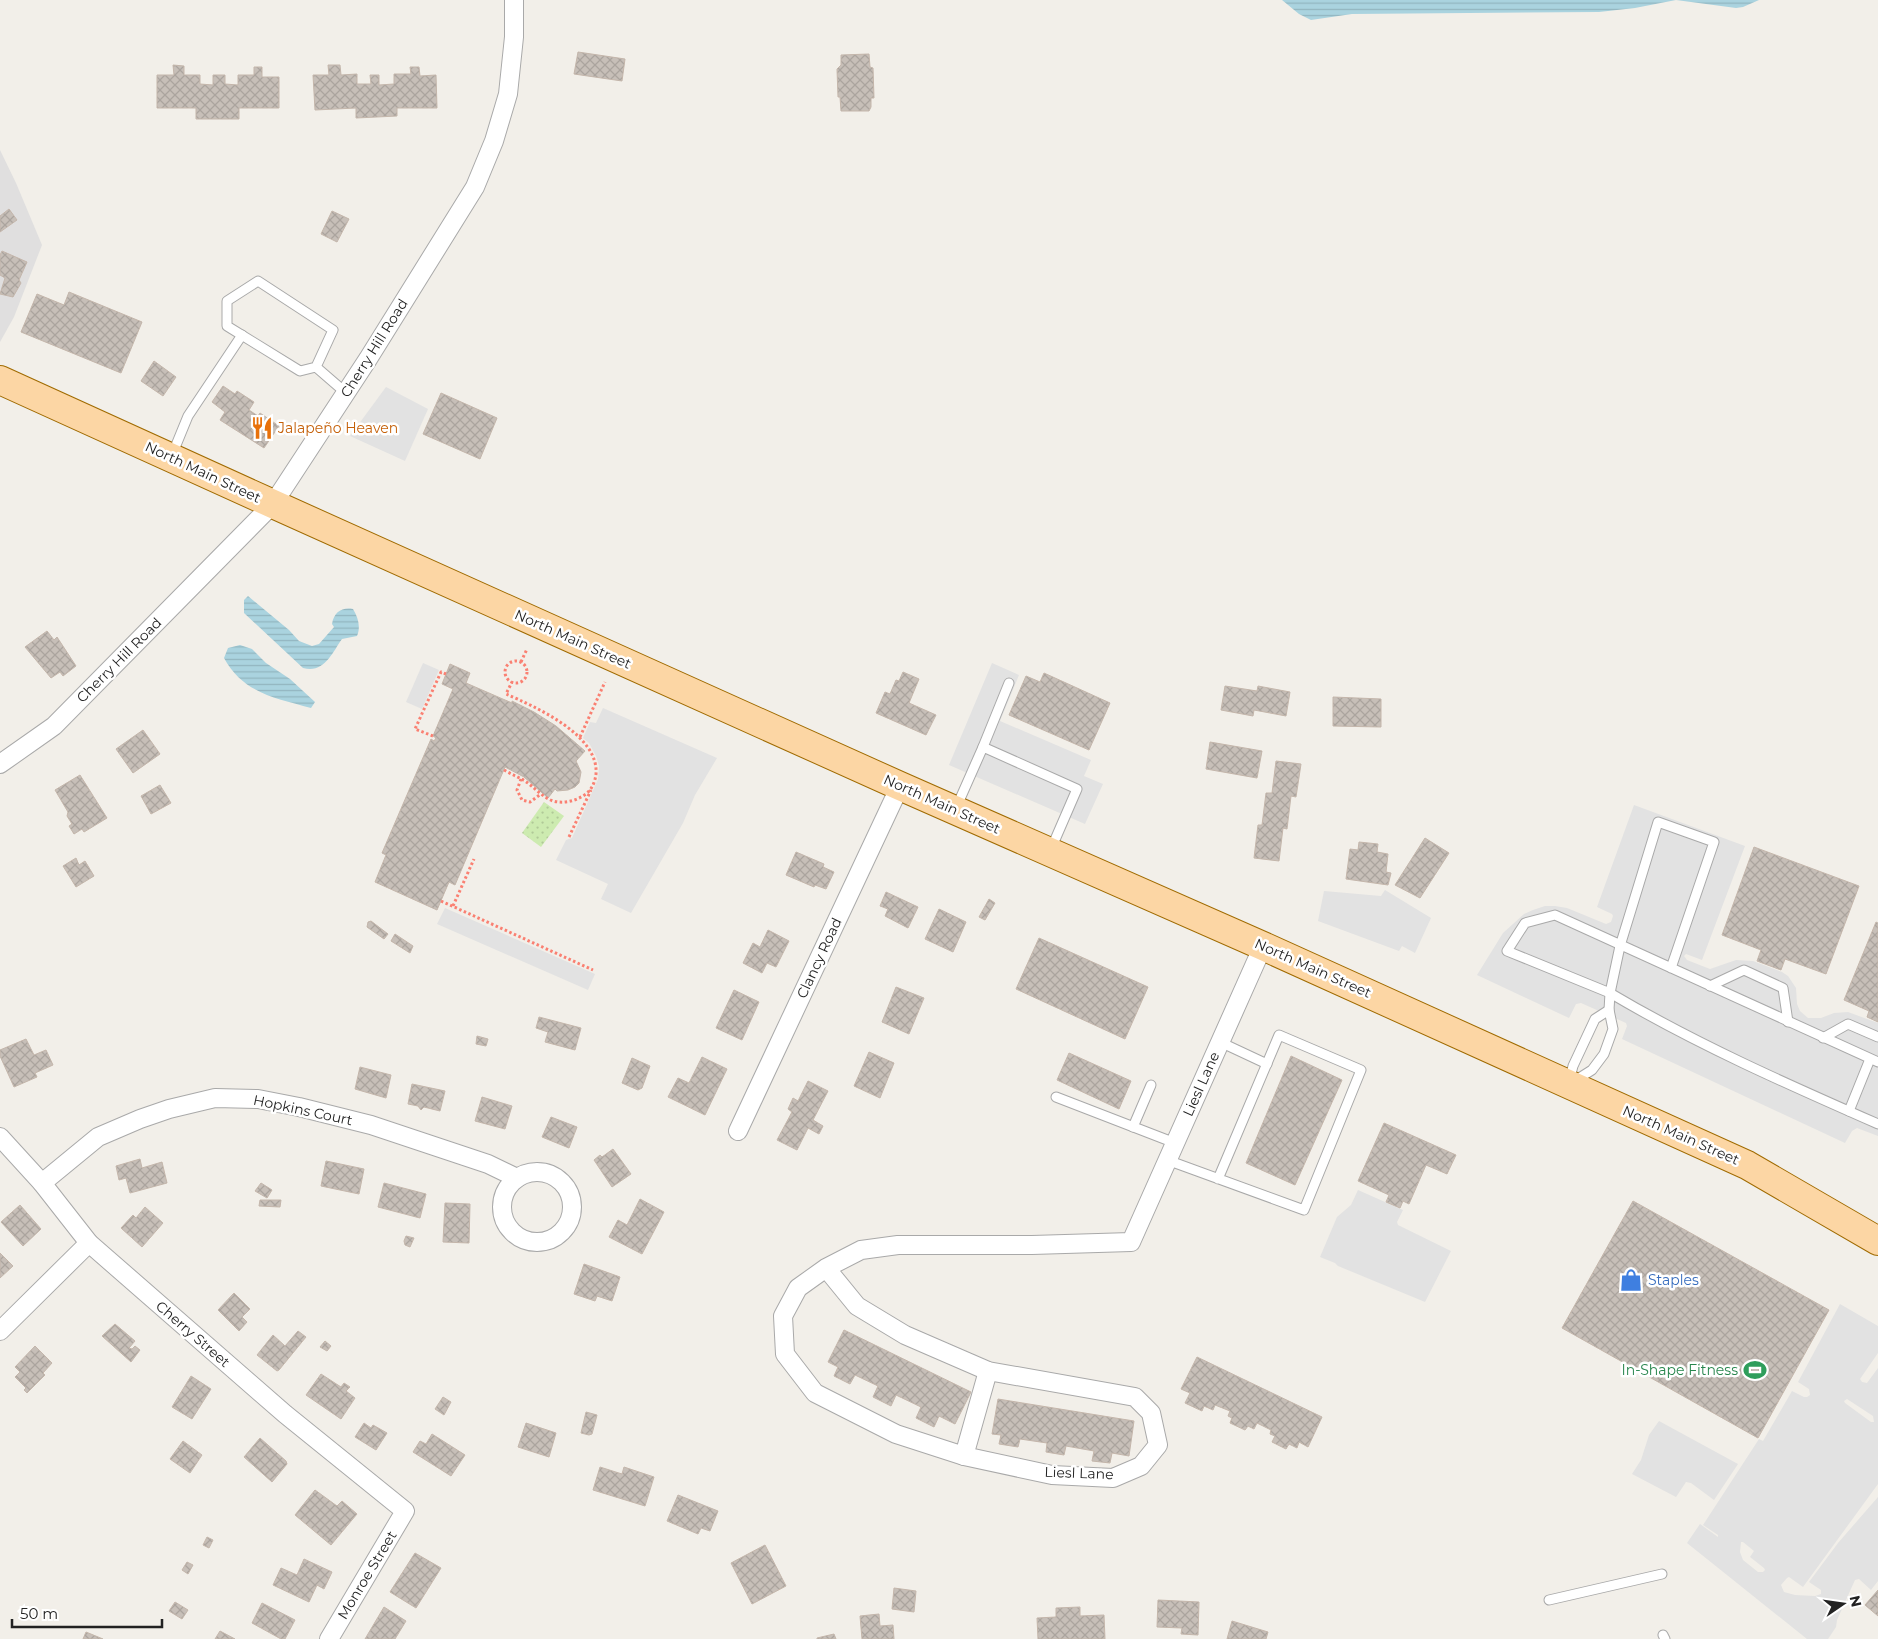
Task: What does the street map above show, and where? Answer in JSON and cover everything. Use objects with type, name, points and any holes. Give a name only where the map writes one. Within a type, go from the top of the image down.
[{"type":"main road","name":"North Main Street","points":[[0,380],[1747,1165],[1878,1241]]},
{"type":"street","name":"Cherry Hill Road","points":[[0,764],[54,726],[273,504],[346,393],[475,187],[494,141],[508,94],[514,37],[514,0]]},
{"type":"street","name":"Clancy Road","points":[[738,1131],[900,786]]},
{"type":"street","name":"Liesl Lane","points":[[826,1268],[857,1306],[905,1335],[988,1371],[1135,1397],[1152,1413],[1158,1445],[1141,1466],[1113,1478],[1052,1475],[964,1456],[896,1434],[815,1393],[785,1354],[783,1316],[798,1288],[826,1268],[861,1250],[898,1245],[1032,1245],[1131,1242],[1263,946]]},
{"type":"street","name":"Hopkins Court","points":[[42,1182],[98,1137],[169,1109],[215,1098],[258,1099],[371,1125],[488,1164],[517,1178]]},
{"type":"street","name":"Cherry Street","points":[[0,1137],[42,1182],[89,1244],[285,1414],[405,1511]]},
{"type":"street","points":[[0,1331],[89,1244]]},
{"type":"street","points":[[964,1456],[988,1371]]},
{"type":"street","name":"Monroe Street","points":[[329,1639],[405,1511]]},
{"type":"lane","points":[[258,281],[333,330],[316,368],[300,371],[227,326],[227,301],[258,281]]},
{"type":"lane","points":[[171,458],[188,416],[242,335]]},
{"type":"lane","points":[[316,368],[346,393]]},
{"type":"lane","points":[[956,810],[1009,683]]},
{"type":"lane","points":[[983,748],[1077,789],[1049,852]]},
{"type":"lane","points":[[1568,1084],[1592,1070],[1604,1054],[1613,1029],[1609,1010],[1610,993],[1620,946],[1658,822],[1714,842],[1671,968]]},
{"type":"lane","points":[[1849,1112],[1874,1061],[1555,915],[1525,923],[1507,951],[1610,993],[1638,1010],[1771,1078],[1849,1112],[1878,1124]]},
{"type":"lane","points":[[1710,986],[1744,970],[1783,988],[1788,1022]]},
{"type":"lane","points":[[1568,1084],[1573,1066],[1596,1019],[1609,1010]]},
{"type":"lane","points":[[1824,1038],[1848,1024],[1878,1037]]},
{"type":"lane","points":[[1167,1160],[1218,1179],[1304,1210],[1361,1070],[1279,1035],[1218,1179]]},
{"type":"lane","points":[[1220,1042],[1267,1064]]},
{"type":"lane","points":[[1133,1127],[1151,1085]]},
{"type":"lane","points":[[1056,1097],[1175,1143]]},
{"type":"lane","points":[[1549,1600],[1662,1574]]},
{"type":"path","points":[[521,662],[527,649]]},
{"type":"path","points":[[514,661],[521,662],[526,667],[527,675],[523,681],[512,682],[506,678],[506,668],[514,661]]},
{"type":"path","points":[[432,736],[415,729],[441,672],[446,674]]},
{"type":"path","points":[[512,682],[506,694],[538,709],[580,737],[587,744],[594,759],[596,772],[594,784],[570,837]]},
{"type":"path","points":[[580,737],[605,682]]},
{"type":"path","points":[[504,770],[521,779],[547,798],[559,802],[571,801],[585,794],[594,784]]},
{"type":"path","points":[[521,779],[517,790],[522,800],[530,802],[541,794]]},
{"type":"path","points":[[453,906],[474,860]]},
{"type":"path","points":[[441,901],[593,970]]},
{"type":"shaded area","points":[[0,150],[42,245],[14,317],[0,342]]},
{"type":"shaded area","points":[[386,387],[428,409],[405,461],[350,436]]},
{"type":"shaded area","points":[[423,663],[439,670],[422,709],[406,702]]},
{"type":"shaded area","points":[[992,663],[1019,675],[1000,721],[1091,760],[1084,776],[1103,784],[1085,824],[949,765]]},
{"type":"shaded area","points":[[603,708],[717,758],[695,795],[683,823],[631,913],[601,899],[608,884],[556,860],[566,840],[572,838],[598,779],[599,766],[596,756],[589,743],[583,738],[590,722],[596,723]]},
{"type":"shaded area","points":[[1634,805],[1745,846],[1702,960],[1686,954],[1684,956],[1687,960],[1710,969],[1736,960],[1753,961],[1788,976],[1796,988],[1797,1004],[1800,1011],[1808,1018],[1821,1018],[1834,1013],[1848,1012],[1878,1023],[1878,1136],[1857,1128],[1852,1131],[1845,1143],[1622,1039],[1627,1026],[1626,1023],[1581,1003],[1576,1004],[1569,1018],[1477,975],[1503,933],[1524,914],[1533,910],[1545,906],[1555,906],[1567,908],[1606,924],[1611,922],[1612,914],[1597,907]]},
{"type":"shaded area","points":[[1385,890],[1431,918],[1415,953],[1402,946],[1399,951],[1318,921],[1324,891],[1381,896]]},
{"type":"shaded area","points":[[445,908],[595,974],[588,990],[437,924]]},
{"type":"shaded area","points":[[1358,1190],[1403,1210],[1397,1222],[1398,1225],[1451,1251],[1425,1302],[1320,1257],[1337,1217],[1351,1205]]},
{"type":"shaded area","points":[[1840,1304],[1878,1326],[1878,1353],[1860,1379],[1862,1382],[1867,1383],[1878,1368],[1878,1484],[1803,1587],[1789,1577],[1781,1585],[1784,1592],[1795,1595],[1815,1596],[1821,1594],[1821,1590],[1809,1582],[1838,1543],[1878,1497],[1878,1581],[1871,1590],[1859,1579],[1855,1580],[1837,1620],[1836,1627],[1828,1639],[1807,1639],[1687,1543],[1700,1524],[1718,1537],[1718,1535],[1703,1525],[1759,1439],[1763,1441],[1792,1391],[1804,1397],[1810,1395],[1809,1389],[1798,1382]],"holes":[[[1847,1399],[1873,1416],[1874,1422],[1871,1422],[1845,1403],[1844,1401]],[[1741,1542],[1754,1551],[1750,1557],[1764,1568],[1763,1572],[1758,1572],[1743,1560],[1740,1552]]]},
{"type":"shaded area","points":[[1659,1421],[1738,1464],[1714,1500],[1691,1483],[1686,1482],[1676,1497],[1632,1474],[1641,1460],[1649,1435]]},
{"type":"green space","points":[[544,802],[564,816],[541,847],[522,833]]},
{"type":"water","points":[[1282,0],[1676,0],[1635,8],[1599,12],[1352,14],[1311,20],[1299,14]]},
{"type":"water","points":[[1676,0],[1759,0],[1736,8]]},
{"type":"water","points":[[248,596],[289,630],[299,641],[312,646],[319,644],[334,627],[332,624],[337,613],[345,609],[353,609],[356,615],[359,626],[357,636],[342,639],[327,661],[317,668],[303,668],[244,613],[244,600]]},
{"type":"water","points":[[240,645],[252,649],[266,663],[290,679],[315,702],[311,708],[273,697],[250,687],[232,670],[224,658],[228,648]]},
{"type":"building","points":[[578,52],[625,59],[622,81],[574,74]]},
{"type":"building","points":[[869,54],[870,67],[873,68],[874,98],[871,98],[871,107],[869,111],[841,111],[840,97],[838,97],[837,69],[841,65],[841,55]]},
{"type":"building","points":[[173,65],[184,66],[184,75],[200,75],[200,84],[213,85],[213,75],[225,75],[225,84],[238,85],[238,75],[254,75],[254,67],[262,67],[262,77],[279,77],[279,108],[239,108],[239,119],[196,119],[196,108],[157,108],[157,75],[174,75]]},
{"type":"building","points":[[328,65],[340,65],[341,75],[357,74],[357,84],[371,84],[370,75],[379,75],[379,85],[394,84],[394,74],[411,74],[410,67],[419,67],[420,76],[436,75],[437,108],[397,108],[397,116],[356,118],[356,108],[315,110],[313,75],[329,75]]},
{"type":"building","points":[[9,209],[17,220],[0,232],[0,216]]},
{"type":"building","points":[[332,211],[349,219],[337,242],[321,234]]},
{"type":"building","points":[[2,251],[27,262],[19,280],[21,283],[13,297],[0,294],[5,278],[0,275],[0,255]]},
{"type":"building","points":[[69,292],[142,322],[121,373],[21,332],[37,294],[64,305]]},
{"type":"building","points":[[154,361],[176,377],[163,396],[141,381]]},
{"type":"building","points":[[223,386],[235,394],[237,391],[254,402],[249,410],[258,416],[260,413],[279,426],[264,448],[220,420],[225,412],[212,402]]},
{"type":"building","points":[[441,393],[497,418],[480,459],[423,434]]},
{"type":"building","points":[[47,631],[54,640],[57,637],[76,666],[63,676],[60,672],[51,678],[25,647]]},
{"type":"building","points":[[450,664],[470,673],[466,683],[534,712],[556,726],[585,751],[576,761],[581,772],[579,783],[568,790],[557,791],[555,789],[548,798],[524,777],[505,767],[455,885],[449,882],[437,910],[375,882],[386,855],[382,853],[431,739],[434,741],[436,738],[433,736],[453,689],[442,684]]},
{"type":"building","points":[[903,672],[919,679],[909,703],[936,715],[926,735],[876,713],[885,692],[890,694],[896,680],[899,681]]},
{"type":"building","points":[[1044,673],[1110,703],[1089,750],[1009,715],[1026,676],[1040,682]]},
{"type":"building","points":[[1225,686],[1257,691],[1258,686],[1290,692],[1286,716],[1254,710],[1253,716],[1221,710]]},
{"type":"building","points":[[1333,697],[1381,699],[1381,727],[1333,726]]},
{"type":"building","points":[[143,730],[160,754],[133,773],[116,749]]},
{"type":"building","points":[[1210,742],[1262,751],[1257,778],[1206,769]]},
{"type":"building","points":[[1276,761],[1301,764],[1296,797],[1291,796],[1287,829],[1283,828],[1279,861],[1254,858],[1258,825],[1262,825],[1266,793],[1272,793]]},
{"type":"building","points":[[80,775],[107,818],[84,832],[82,829],[74,834],[69,826],[72,824],[67,816],[68,812],[55,790]]},
{"type":"building","points":[[160,785],[171,803],[151,814],[141,796]]},
{"type":"building","points":[[1425,838],[1449,853],[1420,898],[1395,885]]},
{"type":"building","points":[[1359,842],[1378,844],[1377,852],[1388,854],[1386,872],[1391,873],[1388,885],[1346,879],[1350,849],[1358,850]]},
{"type":"building","points":[[1754,847],[1859,886],[1826,974],[1785,959],[1781,970],[1757,961],[1761,950],[1722,935]]},
{"type":"building","points":[[796,852],[824,864],[823,867],[834,872],[826,889],[815,885],[814,887],[786,875]]},
{"type":"building","points":[[76,858],[79,865],[85,861],[94,876],[76,887],[63,866]]},
{"type":"building","points":[[886,892],[918,907],[908,928],[885,916],[888,909],[880,906]]},
{"type":"building","points":[[989,899],[995,903],[985,920],[979,917]]},
{"type":"building","points":[[939,909],[966,922],[953,952],[925,939]]},
{"type":"building","points":[[371,921],[388,934],[384,939],[367,927],[368,922]]},
{"type":"building","points":[[1876,922],[1878,923],[1878,1022],[1867,1017],[1869,1011],[1844,1000]]},
{"type":"building","points":[[768,930],[789,941],[776,967],[767,963],[762,973],[743,963],[753,943],[760,947]]},
{"type":"building","points":[[395,934],[413,946],[410,953],[391,941]]},
{"type":"building","points":[[1039,938],[1148,987],[1125,1039],[1016,989]]},
{"type":"building","points":[[896,987],[924,998],[909,1034],[882,1022]]},
{"type":"building","points":[[734,990],[759,1002],[742,1040],[716,1028]]},
{"type":"building","points":[[539,1017],[581,1028],[575,1050],[545,1042],[548,1032],[536,1028]]},
{"type":"building","points":[[477,1036],[488,1039],[486,1046],[476,1044]]},
{"type":"building","points":[[26,1039],[34,1055],[46,1050],[53,1065],[35,1073],[37,1077],[14,1087],[0,1056],[0,1050]]},
{"type":"building","points":[[869,1052],[894,1063],[880,1098],[854,1086]]},
{"type":"building","points":[[1069,1053],[1131,1081],[1119,1109],[1057,1080]]},
{"type":"building","points":[[1291,1056],[1342,1080],[1295,1185],[1246,1163]]},
{"type":"building","points":[[702,1057],[727,1069],[705,1115],[668,1097],[678,1078],[689,1083]]},
{"type":"building","points":[[632,1058],[650,1066],[642,1088],[638,1090],[622,1083]]},
{"type":"building","points":[[360,1067],[391,1075],[386,1098],[355,1089]]},
{"type":"building","points":[[808,1081],[828,1091],[813,1120],[823,1126],[819,1134],[808,1128],[797,1150],[777,1140],[792,1112],[788,1109],[793,1098],[798,1101]]},
{"type":"building","points":[[412,1084],[445,1091],[440,1111],[424,1107],[421,1110],[418,1106],[408,1104]]},
{"type":"building","points":[[482,1097],[512,1106],[505,1129],[475,1121]]},
{"type":"building","points":[[551,1117],[577,1127],[569,1148],[542,1137]]},
{"type":"building","points":[[1384,1123],[1456,1155],[1447,1174],[1426,1165],[1409,1204],[1403,1201],[1400,1208],[1386,1202],[1389,1195],[1358,1181]]},
{"type":"building","points":[[613,1149],[631,1174],[612,1187],[594,1160]]},
{"type":"building","points":[[140,1159],[142,1168],[162,1162],[167,1183],[130,1193],[126,1178],[119,1180],[116,1166]]},
{"type":"building","points":[[326,1161],[364,1169],[359,1194],[321,1186]]},
{"type":"building","points":[[261,1183],[272,1190],[267,1198],[255,1191]]},
{"type":"building","points":[[384,1183],[426,1194],[420,1218],[378,1207]]},
{"type":"building","points":[[640,1199],[664,1212],[642,1254],[609,1237],[618,1220],[627,1225]]},
{"type":"building","points":[[260,1200],[281,1200],[280,1207],[259,1206]]},
{"type":"building","points":[[1633,1201],[1829,1310],[1758,1438],[1562,1328]]},
{"type":"building","points":[[445,1203],[470,1204],[469,1243],[443,1242]]},
{"type":"building","points":[[20,1205],[41,1229],[23,1246],[1,1222]]},
{"type":"building","points":[[145,1207],[163,1223],[142,1247],[121,1228],[133,1215],[136,1218]]},
{"type":"building","points":[[406,1236],[414,1238],[410,1247],[405,1245]]},
{"type":"building","points":[[0,1253],[13,1266],[0,1278]]},
{"type":"building","points":[[584,1264],[620,1277],[612,1301],[597,1296],[595,1301],[574,1294]]},
{"type":"building","points":[[234,1293],[250,1309],[242,1317],[247,1322],[239,1331],[218,1310]]},
{"type":"building","points":[[115,1324],[135,1341],[129,1348],[132,1349],[135,1346],[140,1350],[131,1362],[102,1336]]},
{"type":"building","points":[[844,1330],[971,1392],[955,1424],[939,1416],[934,1427],[916,1418],[921,1407],[896,1395],[891,1406],[873,1397],[878,1386],[855,1375],[850,1384],[834,1376],[838,1367],[828,1362]]},
{"type":"building","points":[[298,1331],[306,1337],[279,1370],[277,1371],[257,1355],[273,1335],[285,1346]]},
{"type":"building","points":[[325,1341],[331,1346],[327,1351],[320,1347]]},
{"type":"building","points":[[35,1346],[52,1363],[43,1373],[45,1375],[27,1393],[24,1390],[26,1388],[15,1377],[20,1372],[15,1367]]},
{"type":"building","points":[[1197,1357],[1322,1417],[1308,1447],[1299,1442],[1297,1448],[1289,1444],[1286,1449],[1272,1442],[1275,1436],[1270,1434],[1271,1430],[1257,1423],[1254,1429],[1248,1426],[1245,1430],[1230,1423],[1232,1418],[1228,1416],[1230,1411],[1215,1405],[1213,1410],[1204,1406],[1202,1411],[1185,1403],[1190,1393],[1181,1389]]},
{"type":"building","points":[[321,1374],[341,1387],[344,1383],[350,1387],[346,1391],[355,1398],[341,1419],[306,1395]]},
{"type":"building","points":[[191,1376],[211,1389],[192,1419],[172,1407]]},
{"type":"building","points":[[443,1397],[451,1402],[444,1415],[435,1409]]},
{"type":"building","points":[[998,1399],[1134,1421],[1129,1456],[1112,1453],[1110,1463],[1092,1461],[1094,1451],[1066,1446],[1064,1455],[1046,1452],[1047,1443],[1020,1439],[1018,1447],[999,1444],[1001,1435],[992,1434]]},
{"type":"building","points":[[586,1412],[597,1415],[592,1434],[589,1435],[581,1433]]},
{"type":"building","points":[[364,1423],[371,1428],[373,1425],[387,1433],[376,1450],[355,1437]]},
{"type":"building","points":[[526,1423],[556,1433],[549,1457],[518,1447]]},
{"type":"building","points":[[432,1434],[465,1455],[451,1476],[413,1452],[420,1441],[426,1444]]},
{"type":"building","points":[[260,1438],[287,1464],[272,1482],[244,1457]]},
{"type":"building","points":[[183,1441],[202,1455],[190,1473],[170,1459]]},
{"type":"building","points":[[600,1467],[622,1474],[624,1467],[654,1477],[645,1506],[593,1490]]},
{"type":"building","points":[[315,1490],[337,1506],[342,1501],[357,1514],[331,1545],[295,1515]]},
{"type":"building","points":[[678,1495],[718,1511],[710,1531],[701,1528],[698,1534],[667,1521]]},
{"type":"building","points":[[207,1537],[213,1540],[209,1548],[203,1545]]},
{"type":"building","points":[[765,1545],[786,1586],[752,1604],[731,1563]]},
{"type":"building","points":[[415,1553],[441,1568],[416,1608],[390,1592]]},
{"type":"building","points":[[304,1559],[332,1572],[324,1589],[317,1585],[309,1602],[273,1585],[281,1568],[297,1575]]},
{"type":"building","points":[[187,1562],[193,1565],[188,1574],[182,1570]]},
{"type":"building","points":[[894,1588],[916,1591],[914,1612],[892,1609]]},
{"type":"building","points":[[1878,1590],[1878,1616],[1865,1605]]},
{"type":"building","points":[[1158,1600],[1199,1602],[1198,1635],[1181,1634],[1182,1628],[1157,1627]]},
{"type":"building","points":[[175,1602],[188,1610],[182,1619],[169,1611]]},
{"type":"building","points":[[262,1603],[295,1620],[285,1639],[281,1639],[252,1623]]},
{"type":"building","points":[[384,1607],[406,1621],[395,1639],[365,1639]]},
{"type":"building","points":[[1080,1607],[1080,1616],[1104,1615],[1105,1639],[1038,1639],[1037,1618],[1056,1617],[1056,1608]]},
{"type":"building","points":[[879,1614],[880,1626],[893,1625],[894,1639],[862,1639],[860,1616]]},
{"type":"building","points":[[1232,1621],[1268,1632],[1266,1639],[1227,1639]]},
{"type":"building","points":[[220,1631],[235,1639],[215,1639]]},
{"type":"building","points":[[86,1632],[103,1639],[83,1639]]},
{"type":"building","points":[[834,1634],[836,1639],[817,1639],[817,1638]]},
{"type":"place","name":"Jalapeño Heaven","points":[[262,428]]},
{"type":"place","name":"Staples","points":[[1631,1280]]},
{"type":"place","name":"In-Shape Fitness","points":[[1755,1370]]}]
